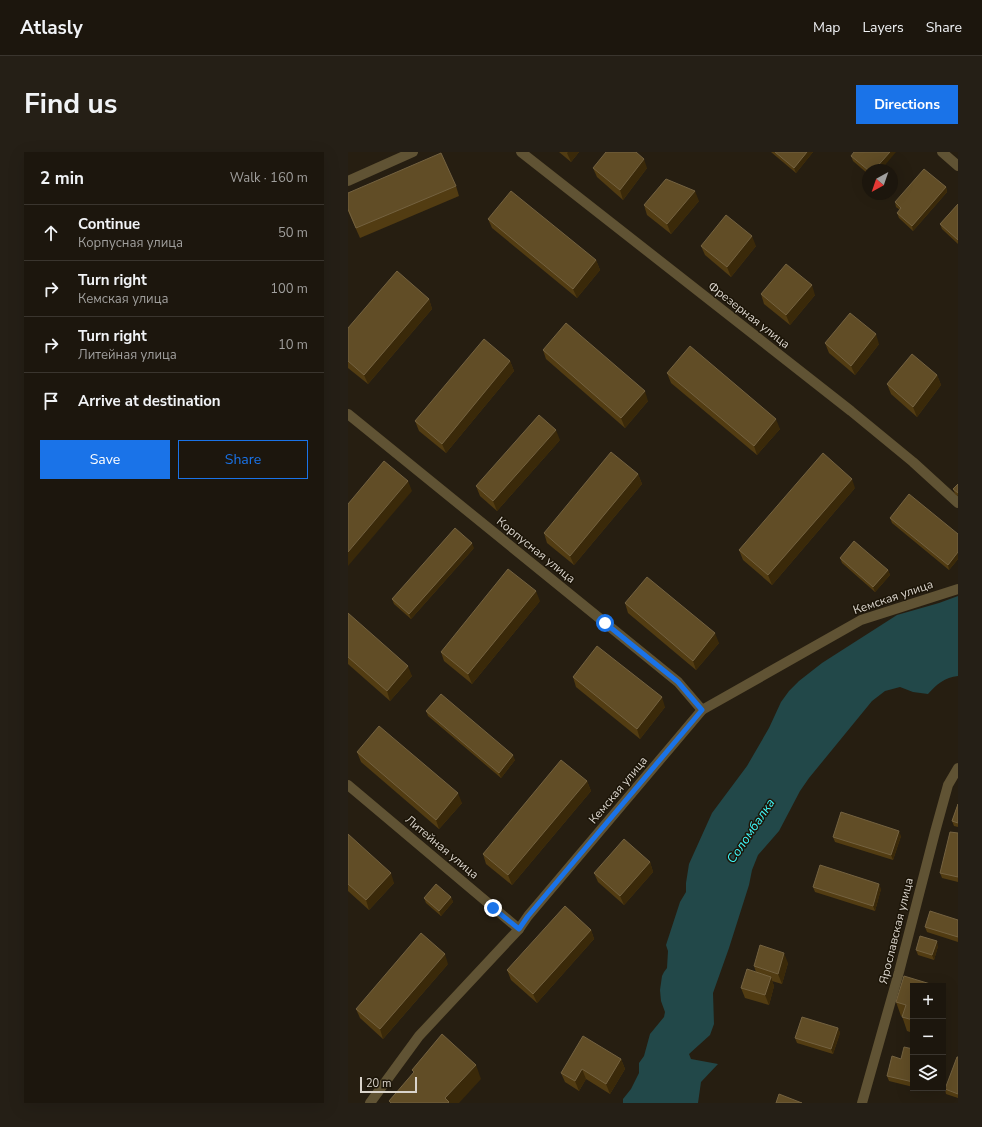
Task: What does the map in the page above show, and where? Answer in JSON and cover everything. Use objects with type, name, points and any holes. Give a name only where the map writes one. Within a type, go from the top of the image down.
[{"type":"street","points":[[348,181],[413,152]]},
{"type":"street","name":"Фрезерная улица","points":[[521,152],[851,411],[913,462],[958,503]]},
{"type":"street","points":[[942,152],[958,166]]},
{"type":"street","name":"Корпусная улица","points":[[348,414],[678,682],[702,710]]},
{"type":"street","name":"Кемская улица","points":[[370,1103],[419,1036],[519,929],[533,910],[702,710],[861,620],[958,589]]},
{"type":"street","name":"Ярославская улица","points":[[862,1103],[899,972],[934,832],[948,785],[958,768]]},
{"type":"street","name":"Литейная улица","points":[[348,785],[519,929]]},
{"type":"water","name":"Соломбалка","points":[[958,596],[958,676],[941,682],[928,694],[913,692],[900,687],[885,691],[872,701],[809,778],[800,791],[779,831],[758,855],[752,870],[749,885],[729,948],[713,993],[714,1024],[710,1035],[689,1054],[691,1059],[718,1064],[701,1082],[698,1103],[623,1103],[623,1099],[631,1089],[639,1073],[639,1063],[644,1056],[650,1034],[664,1017],[665,1012],[661,1001],[660,990],[662,976],[667,968],[668,951],[666,945],[680,902],[686,892],[689,864],[712,813],[747,766],[769,728],[781,702],[799,681],[822,663],[897,615]]},
{"type":"building","points":[[606,152],[636,152],[644,159],[620,190],[593,168]]},
{"type":"building","points":[[775,152],[807,152],[794,168]]},
{"type":"building","points":[[854,152],[890,152],[879,164],[862,165],[851,156]]},
{"type":"building","points":[[441,153],[456,186],[356,228],[348,209],[348,193]]},
{"type":"building","points":[[924,169],[946,187],[912,226],[897,213],[901,208],[895,202]]},
{"type":"building","points":[[666,179],[695,191],[667,224],[644,205]]},
{"type":"building","points":[[511,191],[596,260],[573,289],[488,219]]},
{"type":"building","points":[[958,204],[958,240],[940,224]]},
{"type":"building","points":[[726,215],[752,236],[727,267],[701,246]]},
{"type":"building","points":[[786,264],[812,285],[786,315],[761,294]]},
{"type":"building","points":[[397,271],[429,299],[364,375],[348,361],[348,328]]},
{"type":"building","points":[[850,313],[876,334],[851,366],[825,343]]},
{"type":"building","points":[[566,323],[645,391],[621,418],[543,350]]},
{"type":"building","points":[[484,339],[510,361],[442,444],[415,421]]},
{"type":"building","points":[[690,346],[776,419],[754,446],[667,373]]},
{"type":"building","points":[[912,354],[937,375],[913,407],[887,384]]},
{"type":"building","points":[[539,415],[556,430],[493,501],[476,486]]},
{"type":"building","points":[[611,452],[638,474],[570,556],[544,533]]},
{"type":"building","points":[[823,453],[852,479],[768,575],[739,550]]},
{"type":"building","points":[[384,461],[408,481],[348,552],[348,504]]},
{"type":"building","points":[[958,484],[958,493],[953,489]]},
{"type":"building","points":[[909,494],[958,534],[958,552],[948,565],[890,518]]},
{"type":"building","points":[[455,528],[472,543],[409,614],[392,599]]},
{"type":"building","points":[[854,541],[888,570],[873,587],[840,558]]},
{"type":"building","points":[[508,569],[536,591],[468,674],[441,652]]},
{"type":"building","points":[[647,577],[715,633],[693,661],[625,603]]},
{"type":"building","points":[[348,613],[408,666],[387,691],[348,657]]},
{"type":"building","points":[[597,646],[662,697],[637,729],[573,677]]},
{"type":"building","points":[[441,694],[513,755],[499,773],[426,711]]},
{"type":"building","points":[[379,726],[458,793],[436,820],[357,752]]},
{"type":"building","points":[[561,760],[587,781],[508,875],[483,854]]},
{"type":"building","points":[[958,804],[958,823],[952,821]]},
{"type":"building","points":[[841,812],[899,831],[891,855],[833,837]]},
{"type":"building","points":[[950,832],[958,833],[958,877],[940,873]]},
{"type":"building","points":[[348,834],[391,873],[366,900],[348,884]]},
{"type":"building","points":[[624,839],[650,862],[620,896],[594,873]]},
{"type":"building","points":[[820,865],[879,884],[873,906],[813,887]]},
{"type":"building","points":[[436,884],[451,897],[439,911],[424,898]]},
{"type":"building","points":[[565,906],[591,930],[533,994],[507,970]]},
{"type":"building","points":[[930,911],[958,920],[958,937],[925,927]]},
{"type":"building","points":[[421,933],[445,954],[380,1029],[356,1009]]},
{"type":"building","points":[[920,936],[937,941],[932,955],[916,950]]},
{"type":"building","points":[[760,945],[784,953],[778,974],[754,966]]},
{"type":"building","points":[[747,969],[771,977],[765,995],[741,988]]},
{"type":"building","points":[[904,976],[927,983],[910,983],[910,1019],[902,1017],[906,1005],[896,1002]]},
{"type":"building","points":[[802,1017],[838,1028],[831,1049],[795,1038]]},
{"type":"building","points":[[442,1034],[476,1065],[445,1098],[449,1102],[391,1103],[389,1101],[414,1072],[412,1070]]},
{"type":"building","points":[[583,1036],[621,1059],[606,1084],[582,1069],[575,1081],[561,1073]]},
{"type":"building","points":[[904,1047],[910,1048],[910,1081],[887,1076],[892,1056],[901,1059]]},
{"type":"building","points":[[958,1057],[958,1094],[946,1089]]},
{"type":"building","points":[[779,1094],[802,1103],[776,1103]]},
{"type":"route","points":[[493,908],[519,929],[528,916],[702,710],[678,682],[605,623]]}]
